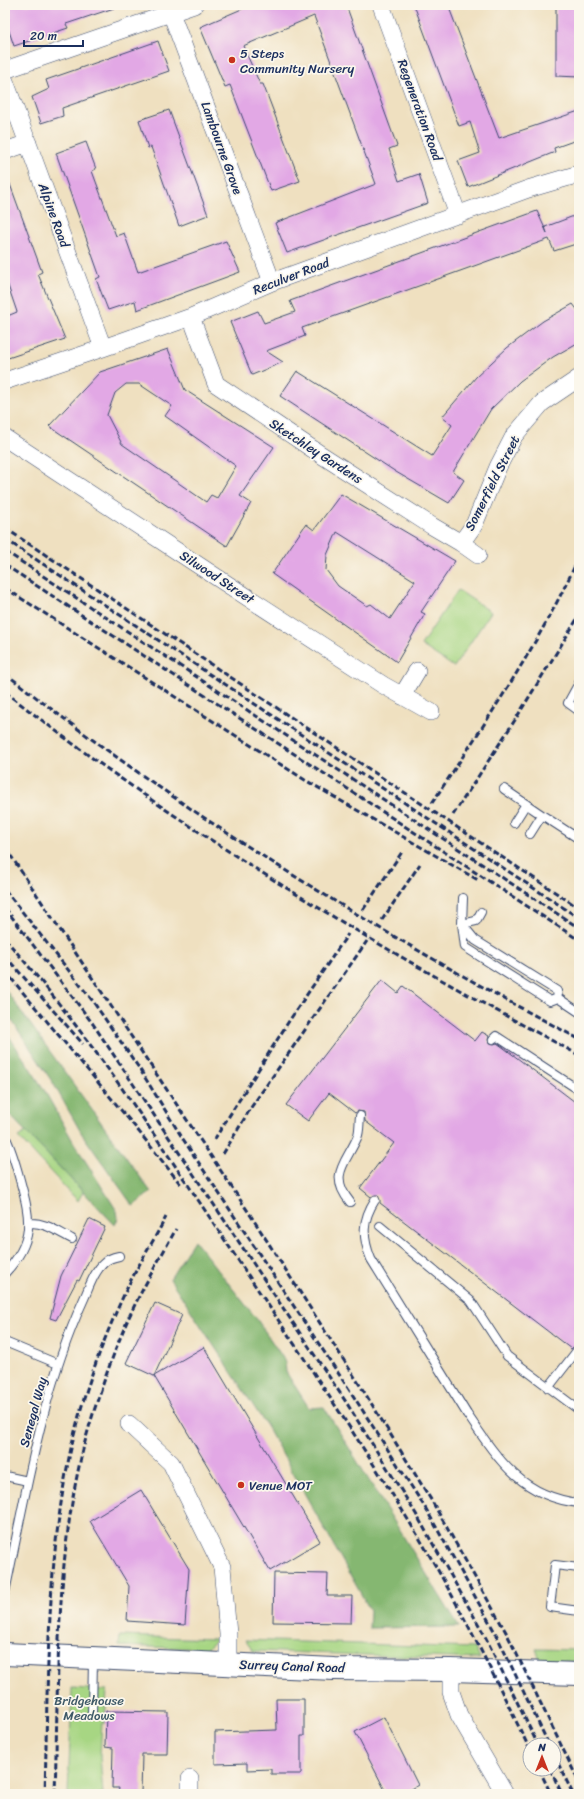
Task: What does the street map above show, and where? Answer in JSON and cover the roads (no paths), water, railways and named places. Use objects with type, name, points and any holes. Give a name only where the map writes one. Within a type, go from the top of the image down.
[{"type":"street","points":[[5,70],[170,9],[194,5]]},
{"type":"street","name":"Regeneration Road","points":[[381,5],[458,215]]},
{"type":"street","name":"Lambourne Grove","points":[[170,9],[272,282]]},
{"type":"street","name":"Alpine Road","points":[[5,81],[104,348]]},
{"type":"street","points":[[5,151],[28,143]]},
{"type":"street","name":"Reculver Road","points":[[5,381],[191,317],[272,282],[528,189],[579,174]]},
{"type":"street","name":"Sketchley Gardens","points":[[191,317],[216,384],[333,462],[478,555]]},
{"type":"street","name":"Somerfield Street","points":[[461,543],[474,525],[498,467],[514,436],[542,404],[579,378]]},
{"type":"street","name":"Silwood Street","points":[[5,438],[227,584],[402,696],[431,712]]},
{"type":"street","points":[[402,696],[417,671]]},
{"type":"street","points":[[129,1424],[171,1463],[222,1568],[228,1634],[228,1664]]},
{"type":"street","name":"Surrey Canal Road","points":[[5,1654],[334,1669],[451,1670],[579,1674]]},
{"type":"street","points":[[451,1670],[451,1692],[458,1715],[502,1793]]},
{"type":"lane","points":[[579,684],[568,703],[579,711]]},
{"type":"lane","points":[[504,789],[579,839]]},
{"type":"lane","points":[[514,823],[526,804]]},
{"type":"lane","points":[[530,834],[542,815]]},
{"type":"lane","points":[[463,898],[462,924],[465,947],[550,1001],[558,998]]},
{"type":"lane","points":[[462,924],[476,921],[481,912]]},
{"type":"lane","points":[[462,924],[475,940],[557,991],[558,998],[579,1012]]},
{"type":"lane","points":[[493,1039],[496,1036],[579,1090]]},
{"type":"lane","points":[[350,1202],[344,1194],[339,1176],[344,1161],[358,1136],[360,1116]]},
{"type":"lane","points":[[5,1136],[15,1162],[28,1207],[29,1223],[27,1239],[23,1250],[17,1260],[5,1273]]},
{"type":"lane","points":[[375,1200],[365,1220],[364,1234],[366,1248],[371,1259],[467,1414],[496,1456],[510,1472],[532,1488],[561,1501],[579,1502]]},
{"type":"lane","points":[[29,1223],[36,1222],[46,1225],[72,1239]]},
{"type":"lane","points":[[380,1226],[471,1301],[507,1356],[579,1410]]},
{"type":"lane","name":"Senegal Way","points":[[5,1592],[38,1432],[58,1364],[76,1317],[95,1274],[106,1261],[112,1257],[119,1256]]},
{"type":"lane","points":[[5,1342],[58,1364]]},
{"type":"lane","points":[[548,1388],[579,1348]]},
{"type":"lane","points":[[5,1476],[28,1481]]},
{"type":"lane","points":[[579,1568],[555,1565],[550,1607],[579,1611]]},
{"type":"lane","points":[[92,1714],[93,1658]]},
{"type":"railway","points":[[5,528],[579,908]]},
{"type":"railway","points":[[5,539],[579,918]]},
{"type":"railway","points":[[5,551],[579,928]]},
{"type":"railway","points":[[432,803],[529,652],[547,621],[579,557]]},
{"type":"railway","points":[[5,565],[579,940]]},
{"type":"railway","points":[[5,588],[305,780],[478,880]]},
{"type":"railway","points":[[453,815],[515,720],[579,616]]},
{"type":"railway","points":[[5,673],[142,775],[283,869],[430,957],[579,1039]]},
{"type":"railway","points":[[5,692],[78,748],[123,780],[233,854],[346,925],[520,1024],[579,1055]]},
{"type":"railway","points":[[5,847],[251,1216],[363,1390],[433,1503],[507,1634],[579,1782]]},
{"type":"railway","points":[[363,910],[402,852]]},
{"type":"railway","points":[[382,920],[420,864]]},
{"type":"railway","points":[[5,890],[92,1000],[139,1068],[183,1139],[354,1397],[426,1509],[496,1634],[545,1737]]},
{"type":"railway","points":[[5,908],[93,1024],[346,1402],[416,1514],[484,1634],[534,1737]]},
{"type":"railway","points":[[214,1140],[289,1021],[348,934]]},
{"type":"railway","points":[[5,939],[67,1014],[125,1092],[365,1451],[440,1574],[487,1661],[524,1737]]},
{"type":"railway","points":[[223,1154],[252,1106],[367,941]]},
{"type":"railway","points":[[5,956],[83,1044]]},
{"type":"railway","points":[[5,971],[136,1128],[182,1186]]},
{"type":"railway","points":[[45,1794],[50,1610],[59,1518],[66,1472],[81,1408],[107,1334],[131,1280],[166,1217]]},
{"type":"railway","points":[[55,1794],[59,1645],[62,1595],[66,1545],[73,1495],[84,1447],[112,1358],[129,1317],[176,1229]]},
{"type":"railway","points":[[562,1771],[573,1794]]},
{"type":"railway","points":[[543,1777],[551,1794]]},
{"type":"railway","points":[[554,1777],[562,1794]]},
{"type":"place","name":"5 Steps Community Nursery","points":[[232,60]]},
{"type":"place","name":"Venue MOT","points":[[241,1485]]},
{"type":"park label","name":"Bridgehouse Meadows","points":[[89,1708]]}]
